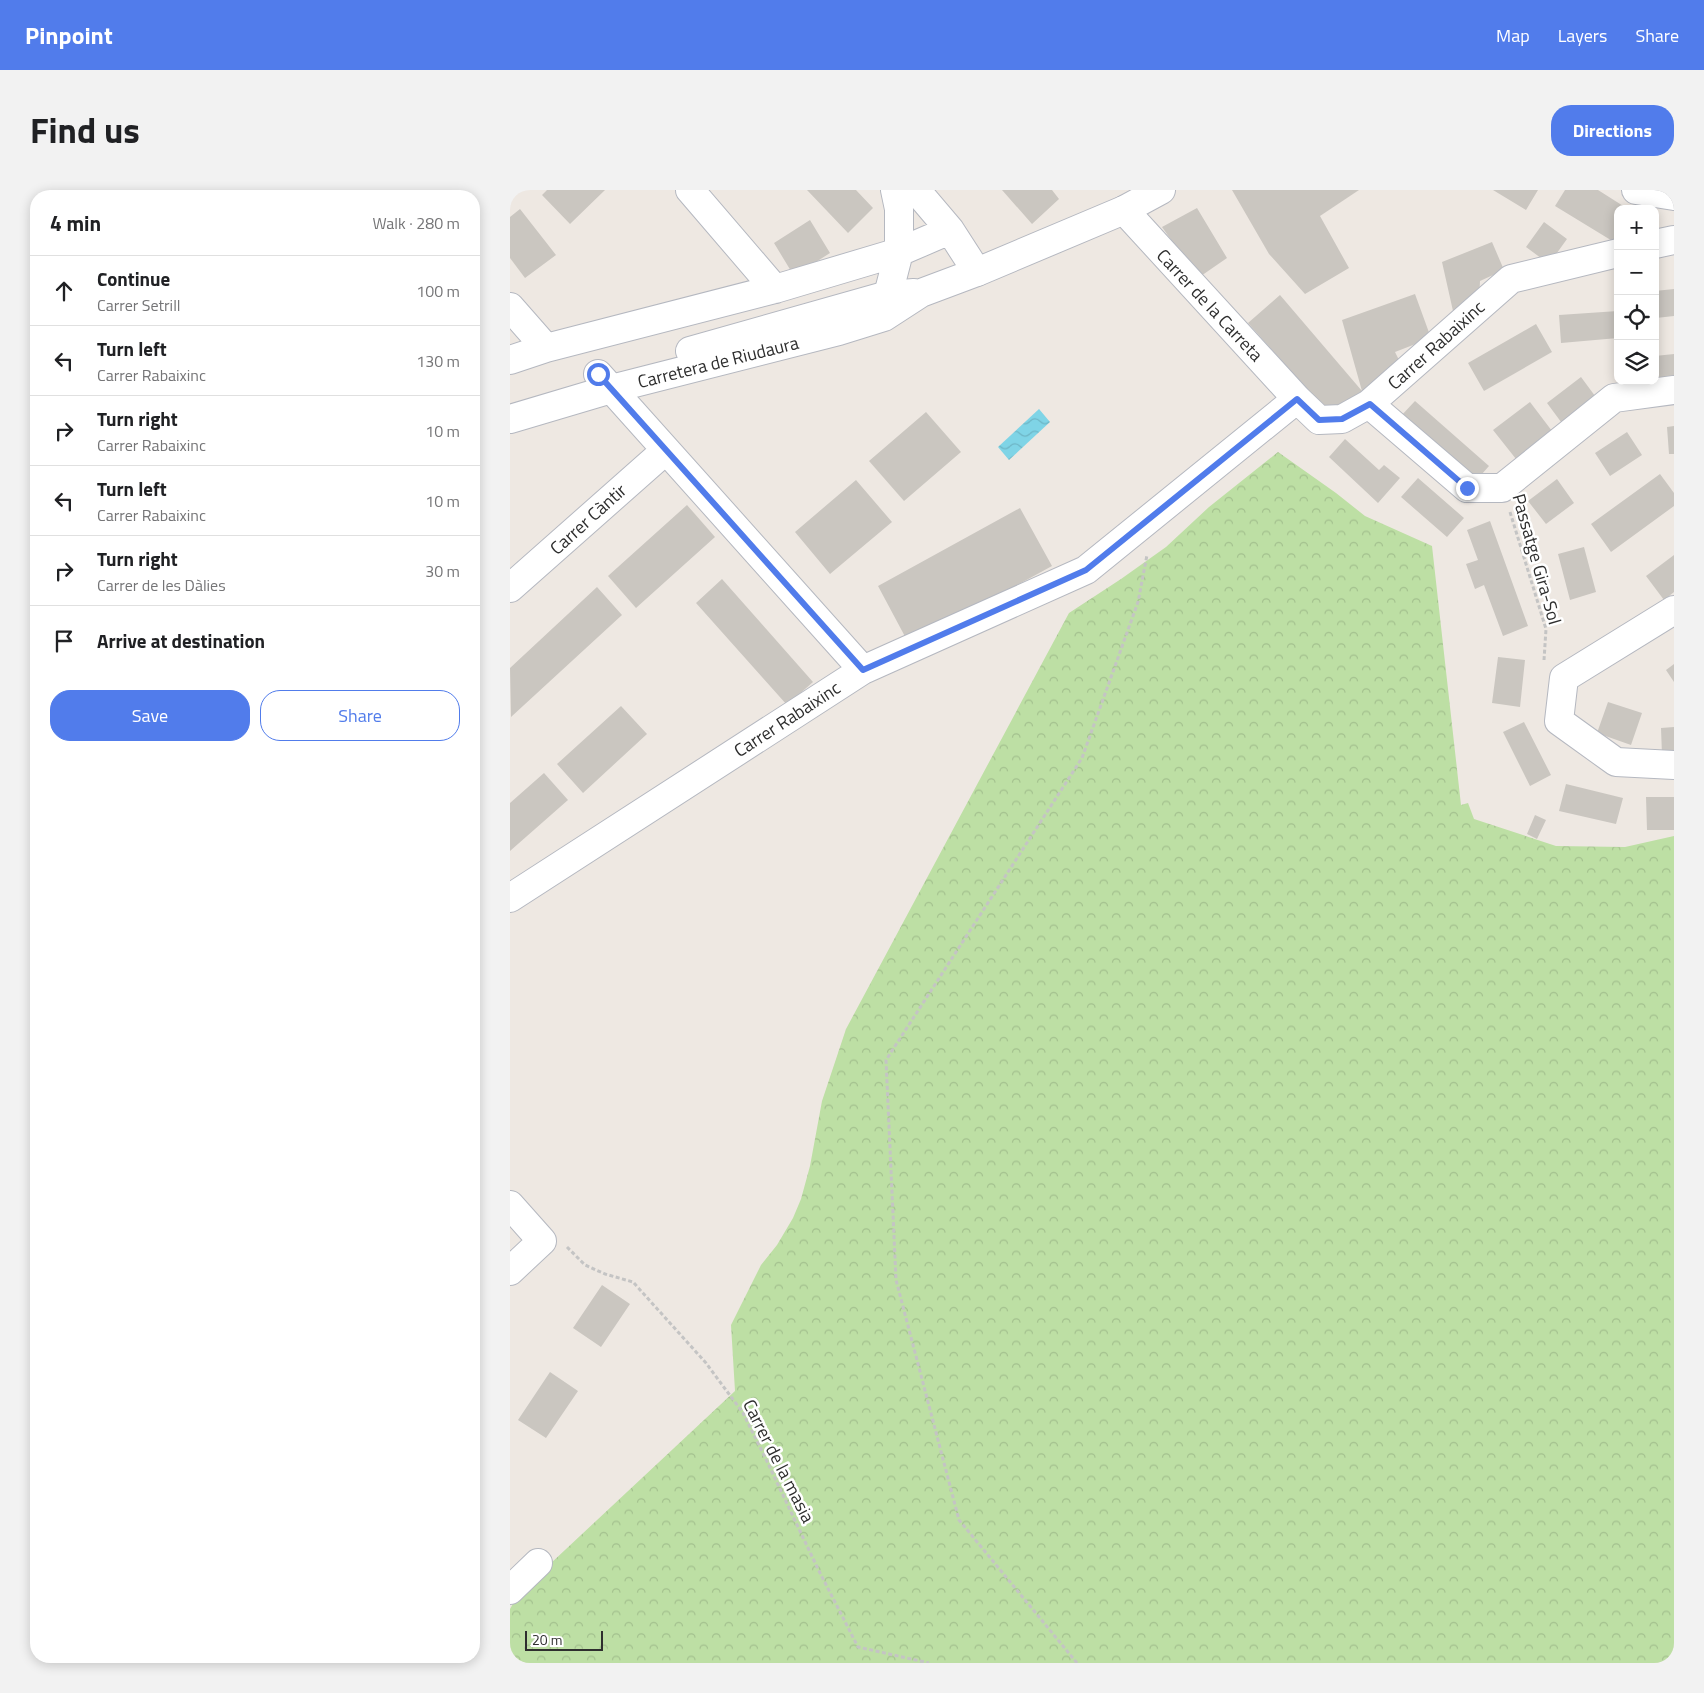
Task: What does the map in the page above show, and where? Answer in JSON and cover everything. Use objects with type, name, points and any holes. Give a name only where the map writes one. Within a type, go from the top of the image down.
[{"type":"street","points":[[690,190],[775,289]]},
{"type":"street","points":[[888,295],[899,252],[899,209],[895,190]]},
{"type":"street","points":[[916,190],[950,230],[977,272]]},
{"type":"street","name":"Carretera de Riudaura","points":[[510,402],[839,331],[884,317],[921,293],[977,272],[1124,210],[1161,190]]},
{"type":"street","points":[[1636,190],[1674,196]]},
{"type":"street","name":"Carrer de la Carreta","points":[[1124,210],[1297,399]]},
{"type":"street","points":[[510,360],[546,348],[775,289],[899,252],[950,230]]},
{"type":"street","points":[[1659,243],[1674,240]]},
{"type":"street","name":"Carrer Rabaixinc","points":[[510,898],[863,670],[1086,570],[1297,399],[1319,420],[1342,419],[1370,404],[1511,279],[1614,254]]},
{"type":"street","name":"Carretera de Riudaura","points":[[510,419],[604,381],[710,346],[888,295],[921,293]]},
{"type":"street","points":[[510,307],[546,348]]},
{"type":"street","points":[[604,381],[863,670]]},
{"type":"street","points":[[1370,404],[1467,488],[1502,488],[1614,398],[1674,390]]},
{"type":"street","name":"Carrer Càntir","points":[[510,588],[666,450]]},
{"type":"street","points":[[1674,610],[1564,678],[1559,721],[1616,762],[1674,765]]},
{"type":"street","points":[[510,1205],[542,1241],[510,1271]]},
{"type":"street","points":[[513,1582],[538,1563]]},
{"type":"path","name":"Passatge Gira-Sol","points":[[1502,488],[1546,629],[1543,670],[1563,688]]},
{"type":"path","points":[[1077,1663],[959,1520],[896,1280],[886,1060],[1082,758],[1138,602],[1148,553]]},
{"type":"path","name":"Carrer de la masia","points":[[542,1241],[560,1239],[585,1265],[605,1274],[633,1282],[706,1363],[743,1413],[858,1647],[929,1663]]},
{"type":"green space","points":[[1278,452],[1365,516],[1432,546],[1461,805],[1468,803],[1474,819],[1556,846],[1625,847],[1674,836],[1674,1663],[510,1663],[510,1609],[519,1593],[735,1391],[731,1325],[761,1265],[777,1245],[793,1218],[801,1199],[810,1166],[822,1101],[846,1029],[1069,613],[1166,547],[1209,507]]},
{"type":"water","points":[[1039,409],[1050,422],[1009,460],[998,447]]},
{"type":"building","points":[[547,190],[605,190],[570,224],[542,195]]},
{"type":"building","points":[[807,190],[856,190],[873,208],[848,233]]},
{"type":"building","points":[[1002,190],[1052,190],[1059,199],[1032,224]]},
{"type":"building","points":[[1232,190],[1359,190],[1320,216],[1349,268],[1305,294],[1269,254]]},
{"type":"building","points":[[1493,190],[1538,190],[1526,210]]},
{"type":"building","points":[[1565,190],[1598,190],[1622,205],[1614,205],[1614,242],[1555,206]]},
{"type":"building","points":[[1197,208],[1227,258],[1198,278],[1162,227]]},
{"type":"building","points":[[520,209],[556,255],[525,278],[510,258],[510,217]]},
{"type":"building","points":[[810,220],[830,253],[794,276],[774,243]]},
{"type":"building","points":[[1544,222],[1567,239],[1549,264],[1526,247]]},
{"type":"building","points":[[1492,242],[1504,270],[1480,281],[1479,300],[1453,311],[1442,262]]},
{"type":"building","points":[[1674,289],[1674,316],[1659,318],[1659,291]]},
{"type":"building","points":[[1415,294],[1431,338],[1395,352],[1402,366],[1332,414],[1304,386],[1248,323],[1280,295],[1362,391],[1342,320]]},
{"type":"building","points":[[1614,311],[1614,338],[1561,343],[1559,315]]},
{"type":"building","points":[[1536,324],[1552,352],[1484,391],[1468,363]]},
{"type":"building","points":[[1674,354],[1674,381],[1659,382],[1659,356]]},
{"type":"building","points":[[1581,377],[1598,400],[1564,426],[1547,403]]},
{"type":"building","points":[[1415,401],[1489,466],[1474,483],[1400,417]]},
{"type":"building","points":[[1530,402],[1552,431],[1516,459],[1493,430]]},
{"type":"building","points":[[926,412],[961,452],[904,501],[869,461]]},
{"type":"building","points":[[1674,426],[1674,454],[1669,454],[1667,427]]},
{"type":"building","points":[[1627,432],[1642,455],[1610,476],[1595,453]]},
{"type":"building","points":[[1345,439],[1379,470],[1384,465],[1400,478],[1378,503],[1329,457]]},
{"type":"building","points":[[1660,474],[1674,493],[1674,506],[1611,552],[1591,524]]},
{"type":"building","points":[[1418,478],[1464,518],[1447,537],[1401,497]]},
{"type":"building","points":[[1557,479],[1574,503],[1546,524],[1528,501]]},
{"type":"building","points":[[856,480],[892,522],[830,574],[795,532]]},
{"type":"building","points":[[687,505],[715,537],[636,608],[608,576]]},
{"type":"building","points":[[1020,508],[1052,566],[909,644],[878,586]]},
{"type":"building","points":[[1490,521],[1528,626],[1503,636],[1484,585],[1475,589],[1466,564],[1478,560],[1467,530]]},
{"type":"building","points":[[1584,547],[1596,592],[1570,600],[1558,554]]},
{"type":"building","points":[[1674,555],[1674,592],[1664,600],[1646,576]]},
{"type":"building","points":[[722,579],[813,682],[787,705],[696,603]]},
{"type":"building","points":[[597,587],[622,615],[511,717],[510,668]]},
{"type":"building","points":[[1498,657],[1525,660],[1520,707],[1492,703]]},
{"type":"building","points":[[1674,664],[1674,682],[1666,670]]},
{"type":"building","points":[[1608,702],[1642,713],[1631,745],[1597,733]]},
{"type":"building","points":[[621,706],[647,734],[583,793],[557,764]]},
{"type":"building","points":[[1524,722],[1551,775],[1530,786],[1503,732]]},
{"type":"building","points":[[1674,727],[1674,755],[1662,755],[1661,728]]},
{"type":"building","points":[[544,773],[568,800],[510,851],[510,803]]},
{"type":"building","points":[[1566,784],[1623,798],[1616,824],[1559,811]]},
{"type":"building","points":[[1646,797],[1674,797],[1674,830],[1647,830]]},
{"type":"building","points":[[1535,815],[1546,820],[1537,839],[1527,834]]},
{"type":"building","points":[[602,1285],[630,1304],[601,1347],[573,1328]]},
{"type":"building","points":[[550,1372],[578,1391],[546,1438],[518,1420]]},
{"type":"route","points":[[598,374],[863,670],[1086,570],[1297,399],[1319,420],[1342,419],[1370,404],[1467,488]]}]
